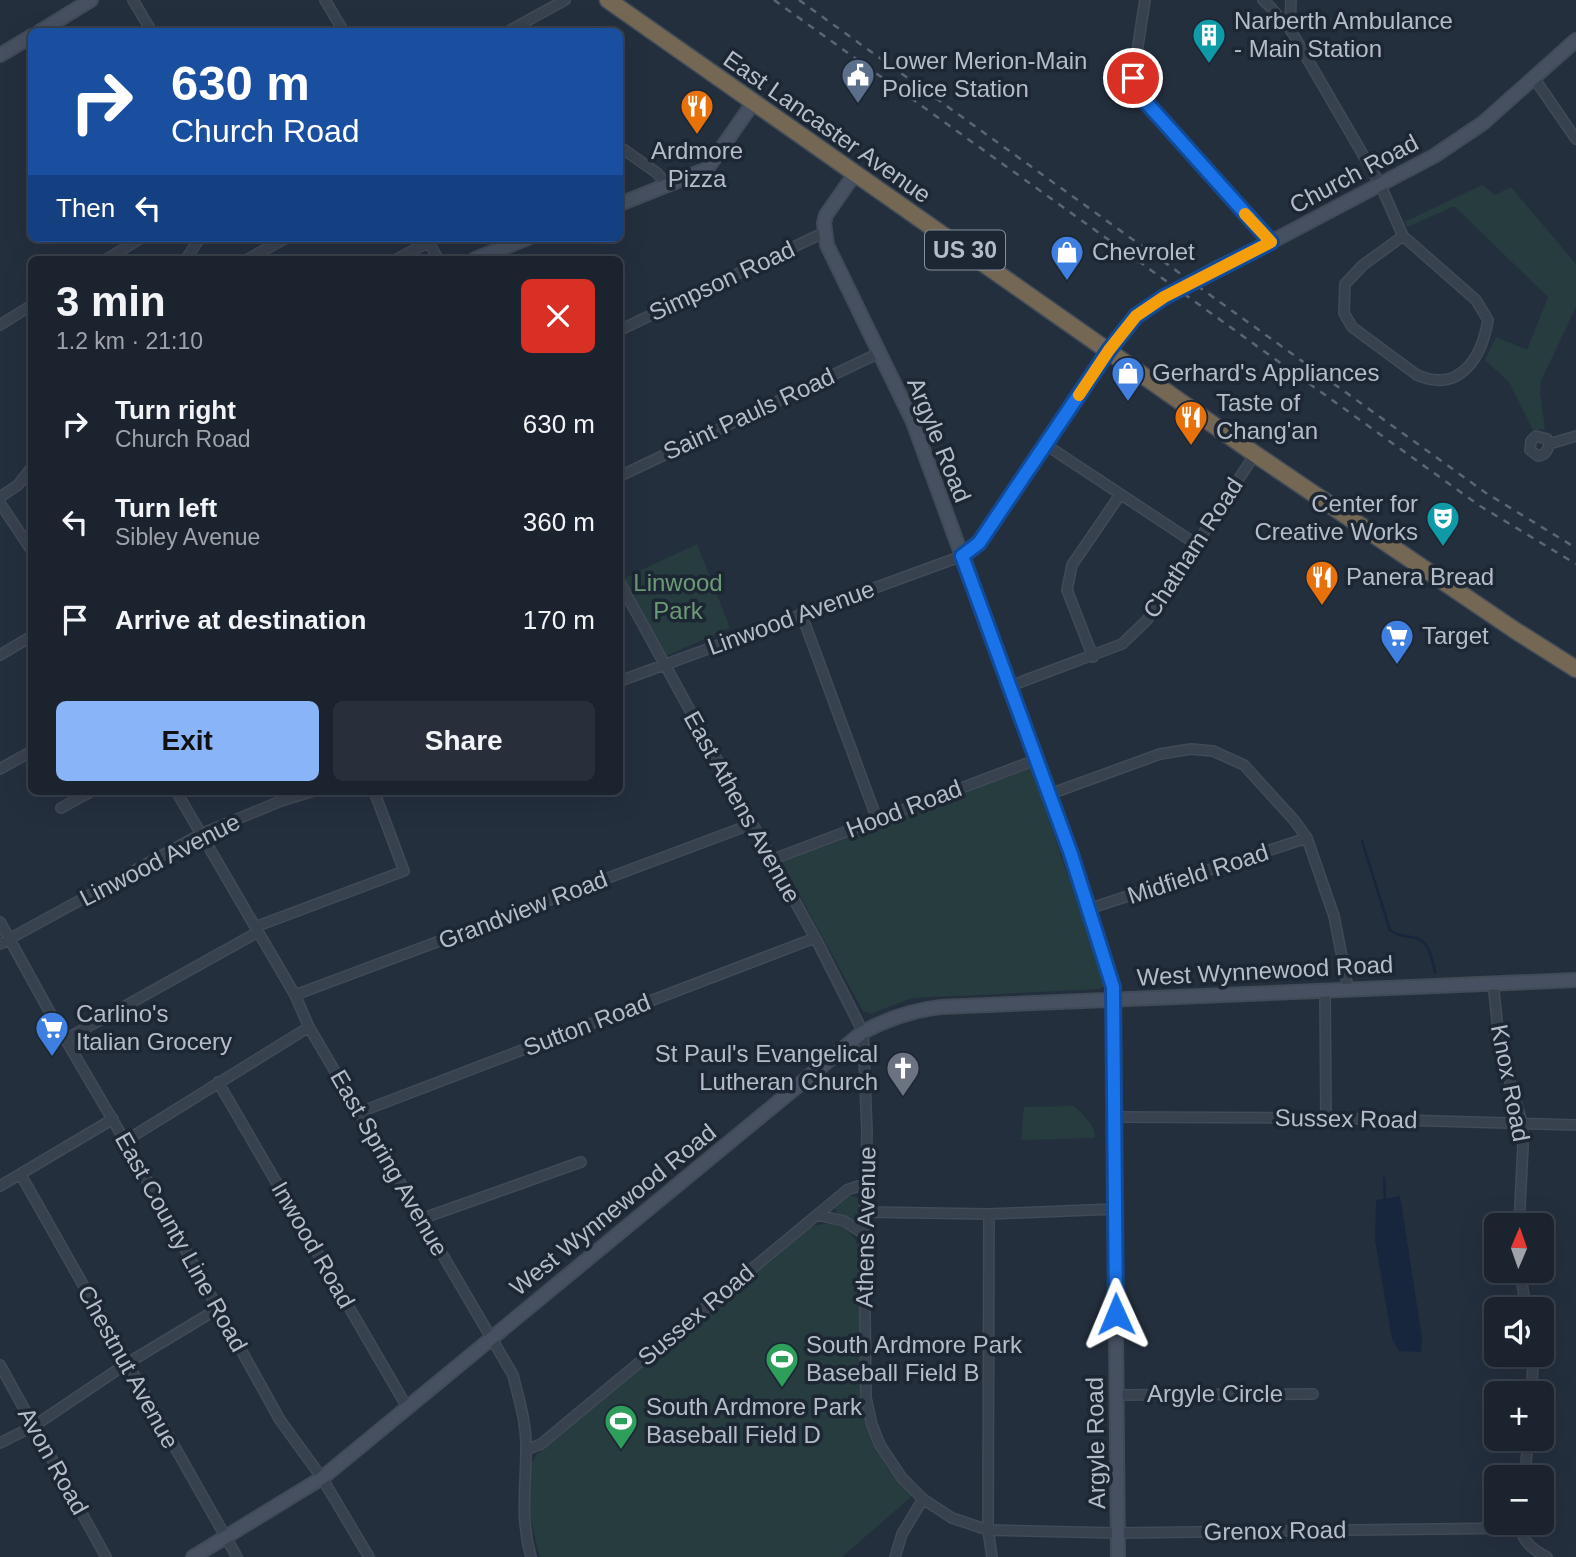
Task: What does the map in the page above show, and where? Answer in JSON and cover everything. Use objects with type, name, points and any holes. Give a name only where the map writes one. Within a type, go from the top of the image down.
[{"type":"highway","name":"East Lancaster Avenue","points":[[607,0],[1255,454],[1576,669]]},
{"type":"street","points":[[46,28],[91,0]]},
{"type":"street","points":[[134,0],[150,28]]},
{"type":"street","points":[[325,0],[342,28]]},
{"type":"street","points":[[514,28],[565,0]]},
{"type":"street","points":[[1145,0],[1133,78],[1136,91],[1271,242]]},
{"type":"street","points":[[1263,0],[1290,29],[1380,184],[1404,236],[1475,300],[1488,320],[1482,348],[1475,359],[1463,372],[1447,380],[1417,376],[1352,327],[1344,313],[1345,284],[1363,265],[1404,236]]},
{"type":"street","points":[[1290,29],[1291,0]]},
{"type":"street","points":[[0,55],[28,38]]},
{"type":"street","name":"Church Road","points":[[962,556],[979,543],[1109,350],[1136,316],[1217,268],[1434,156],[1483,122],[1576,40]]},
{"type":"street","points":[[1534,78],[1576,139]]},
{"type":"street","points":[[623,203],[706,169],[753,103]]},
{"type":"street","points":[[623,149],[657,173],[668,186]]},
{"type":"street","points":[[825,232],[826,215],[854,175]]},
{"type":"street","name":"Simpson Road","points":[[623,329],[825,232]]},
{"type":"street","name":"Argyle Road","points":[[825,232],[827,245],[913,422],[1038,760],[1113,987],[1118,1557]]},
{"type":"street","points":[[112,256],[135,242]]},
{"type":"street","points":[[253,256],[279,242]]},
{"type":"street","points":[[402,256],[426,242]]},
{"type":"street","points":[[483,256],[518,242]]},
{"type":"street","points":[[0,325],[28,308]]},
{"type":"street","name":"Saint Pauls Road","points":[[623,475],[879,353]]},
{"type":"street","points":[[1549,444],[1576,436]]},
{"type":"street","points":[[1046,445],[1196,544]]},
{"type":"street","name":"Chatham Road","points":[[1010,687],[1122,644],[1147,620],[1255,454]]},
{"type":"street","points":[[0,497],[18,485],[28,472]]},
{"type":"street","points":[[1093,657],[1067,590],[1072,565],[1120,495]]},
{"type":"street","points":[[0,503],[27,536]]},
{"type":"street","name":"Linwood Avenue","points":[[623,680],[962,556]]},
{"type":"street","name":"East Athens Avenue","points":[[623,589],[815,938],[863,1032]]},
{"type":"street","points":[[801,613],[877,819]]},
{"type":"street","points":[[0,655],[28,638]]},
{"type":"street","points":[[1050,794],[1160,754],[1191,749],[1213,751],[1244,765],[1307,838],[1334,916],[1348,988]]},
{"type":"street","points":[[0,769],[28,753]]},
{"type":"street","name":"Hood Road","points":[[771,860],[1038,760]]},
{"type":"street","points":[[61,808],[85,795]]},
{"type":"street","name":"East Spring Avenue","points":[[178,795],[295,995],[309,1027],[513,1375],[524,1418],[526,1450],[523,1509],[531,1557]]},
{"type":"street","points":[[278,795],[281,801]]},
{"type":"street","name":"Linwood Avenue","points":[[0,944],[201,834],[301,795]]},
{"type":"street","points":[[66,1039],[256,930],[404,871],[376,795]]},
{"type":"street","name":"Grandview Road","points":[[295,995],[752,824]]},
{"type":"street","name":"Midfield Road","points":[[1088,909],[1307,838]]},
{"type":"street","name":"East County Line Road","points":[[0,922],[280,1420],[322,1478],[369,1557]]},
{"type":"street","name":"Sutton Road","points":[[360,1112],[815,938]]},
{"type":"street","name":"West Wynnewood Road","points":[[193,1557],[322,1478],[863,1032],[887,1019],[918,1009],[1576,980]]},
{"type":"street","name":"Knox Road","points":[[1493,982],[1500,1049],[1522,1122],[1524,1146],[1520,1213]]},
{"type":"street","points":[[1325,989],[1326,1118]]},
{"type":"street","points":[[125,1141],[309,1027]]},
{"type":"street","name":"Athens Avenue","points":[[863,1032],[867,1183],[864,1234],[865,1387],[870,1417],[880,1445],[890,1462],[923,1499],[952,1518],[988,1530]]},
{"type":"street","name":"Inwood Road","points":[[218,1082],[407,1408]]},
{"type":"street","name":"Sussex Road","points":[[1116,1117],[1326,1118],[1576,1125]]},
{"type":"street","points":[[0,1186],[113,1119]]},
{"type":"street","points":[[421,1219],[581,1162]]},
{"type":"street","name":"Chestnut Avenue","points":[[21,1175],[237,1557]]},
{"type":"street","name":"Sussex Road","points":[[526,1450],[541,1444],[847,1190],[867,1183]]},
{"type":"street","points":[[865,1212],[989,1214],[1114,1209]]},
{"type":"street","points":[[989,1214],[988,1530],[992,1557]]},
{"type":"street","points":[[817,1215],[844,1222],[864,1234]]},
{"type":"street","points":[[0,1443],[34,1426],[126,1364],[219,1308]]},
{"type":"street","name":"Avon Road","points":[[0,1365],[106,1557]]},
{"type":"street","name":"Argyle Circle","points":[[1117,1395],[1312,1394]]},
{"type":"street","points":[[895,1557],[907,1523],[923,1499]]},
{"type":"street","name":"Grenox Road","points":[[988,1530],[1118,1533],[1484,1526]]},
{"type":"street","name":"Grenox Road","points":[[1521,1535],[1542,1556]]},
{"type":"green space","points":[[1482,185],[1495,195],[1511,187],[1576,264],[1576,307],[1541,381],[1545,429],[1533,430],[1509,382],[1485,360],[1496,337],[1527,350],[1548,297],[1454,206],[1408,227],[1404,222]]},
{"type":"green space","name":"Linwood Park","points":[[697,544],[730,628],[666,656],[624,578]]},
{"type":"green space","points":[[1031,768],[1104,986],[1100,989],[912,998],[871,1014],[863,1011],[781,861]]},
{"type":"green space","points":[[1074,1106],[1091,1124],[1095,1138],[1021,1140],[1024,1107]]},
{"type":"green space","points":[[847,1196],[861,1200],[860,1218],[853,1224],[837,1214],[835,1208]]},
{"type":"green space","points":[[829,1223],[850,1233],[860,1253],[861,1393],[865,1417],[873,1442],[888,1469],[912,1496],[842,1557],[540,1557],[527,1491],[531,1465],[537,1454],[809,1227]]},
{"type":"water","points":[[1400,1196],[1422,1338],[1421,1352],[1399,1351],[1392,1339],[1375,1240],[1376,1200]]},
{"type":"waterway","points":[[1362,841],[1390,930],[1422,941],[1429,950],[1435,972]]},
{"type":"waterway","points":[[1384,1178],[1385,1199]]},
{"type":"railway","points":[[774,0],[1480,506],[1576,564]]},
{"type":"railway","points":[[799,0],[1486,493],[1576,548]]},
{"type":"slow traffic","points":[[1079,395],[1136,316],[1164,297],[1271,242],[1245,214]]},
{"type":"place","name":"Narberth Ambulance - Main Station","points":[[1209,65]]},
{"type":"place","name":"Lower Merion-Main Police Station","points":[[858,105]]},
{"type":"place","name":"Ardmore Pizza","points":[[697,136]]},
{"type":"place","name":"Chevrolet","points":[[1067,282]]},
{"type":"place","name":"Gerhard's Appliances","points":[[1128,403]]},
{"type":"place","name":"Taste of Chang'an","points":[[1191,447]]},
{"type":"place","name":"Center for Creative Works","points":[[1443,548]]},
{"type":"place","name":"Panera Bread","points":[[1322,607]]},
{"type":"place","name":"Target","points":[[1397,666]]},
{"type":"place","name":"Carlino's Italian Grocery","points":[[52,1058]]},
{"type":"place","name":"St Paul's Evangelical Lutheran Church","points":[[903,1098]]},
{"type":"place","name":"South Ardmore Park Baseball Field B","points":[[782,1389]]},
{"type":"place","name":"South Ardmore Park Baseball Field D","points":[[621,1451]]},
{"type":"route","points":[[1116,1314],[1113,987],[1071,854],[962,556],[979,543],[1109,350],[1136,316],[1164,297],[1271,242],[1136,91],[1133,78]]}]
